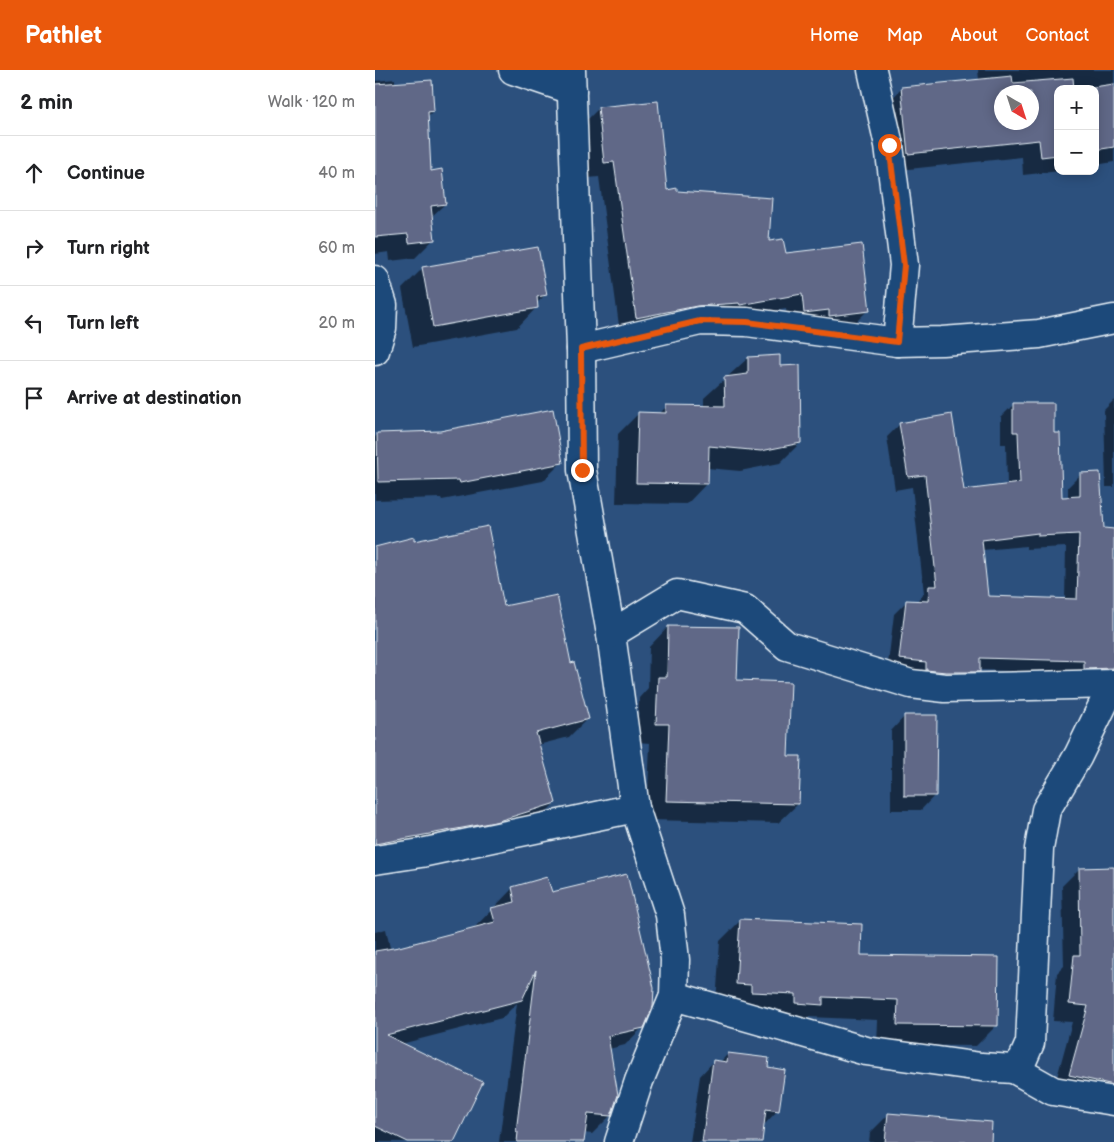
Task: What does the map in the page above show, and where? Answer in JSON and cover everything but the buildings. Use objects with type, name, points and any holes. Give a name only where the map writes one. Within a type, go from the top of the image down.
[{"type":"street","points":[[513,70],[571,80],[581,349],[582,470],[611,634],[635,808],[670,915],[675,960],[674,996],[639,1081],[619,1142]]},
{"type":"street","points":[[872,70],[889,145],[904,265],[897,342]]},
{"type":"street","points":[[375,280],[383,305],[382,328],[375,351]]},
{"type":"street","points":[[581,349],[700,321],[747,322],[897,342],[1039,334],[1114,318]]},
{"type":"street","points":[[611,634],[677,594],[745,608],[787,646],[911,684],[945,688],[1114,684],[1078,756],[1046,810],[1039,849],[1030,1043],[1023,1059],[1014,1069]]},
{"type":"street","points":[[375,860],[421,853],[635,808]]},
{"type":"street","points":[[674,996],[866,1051],[981,1067],[1014,1069],[1053,1091],[1114,1101]]},
{"type":"route","points":[[582,470],[581,349],[700,321],[747,322],[897,342],[904,265],[889,145]]}]
